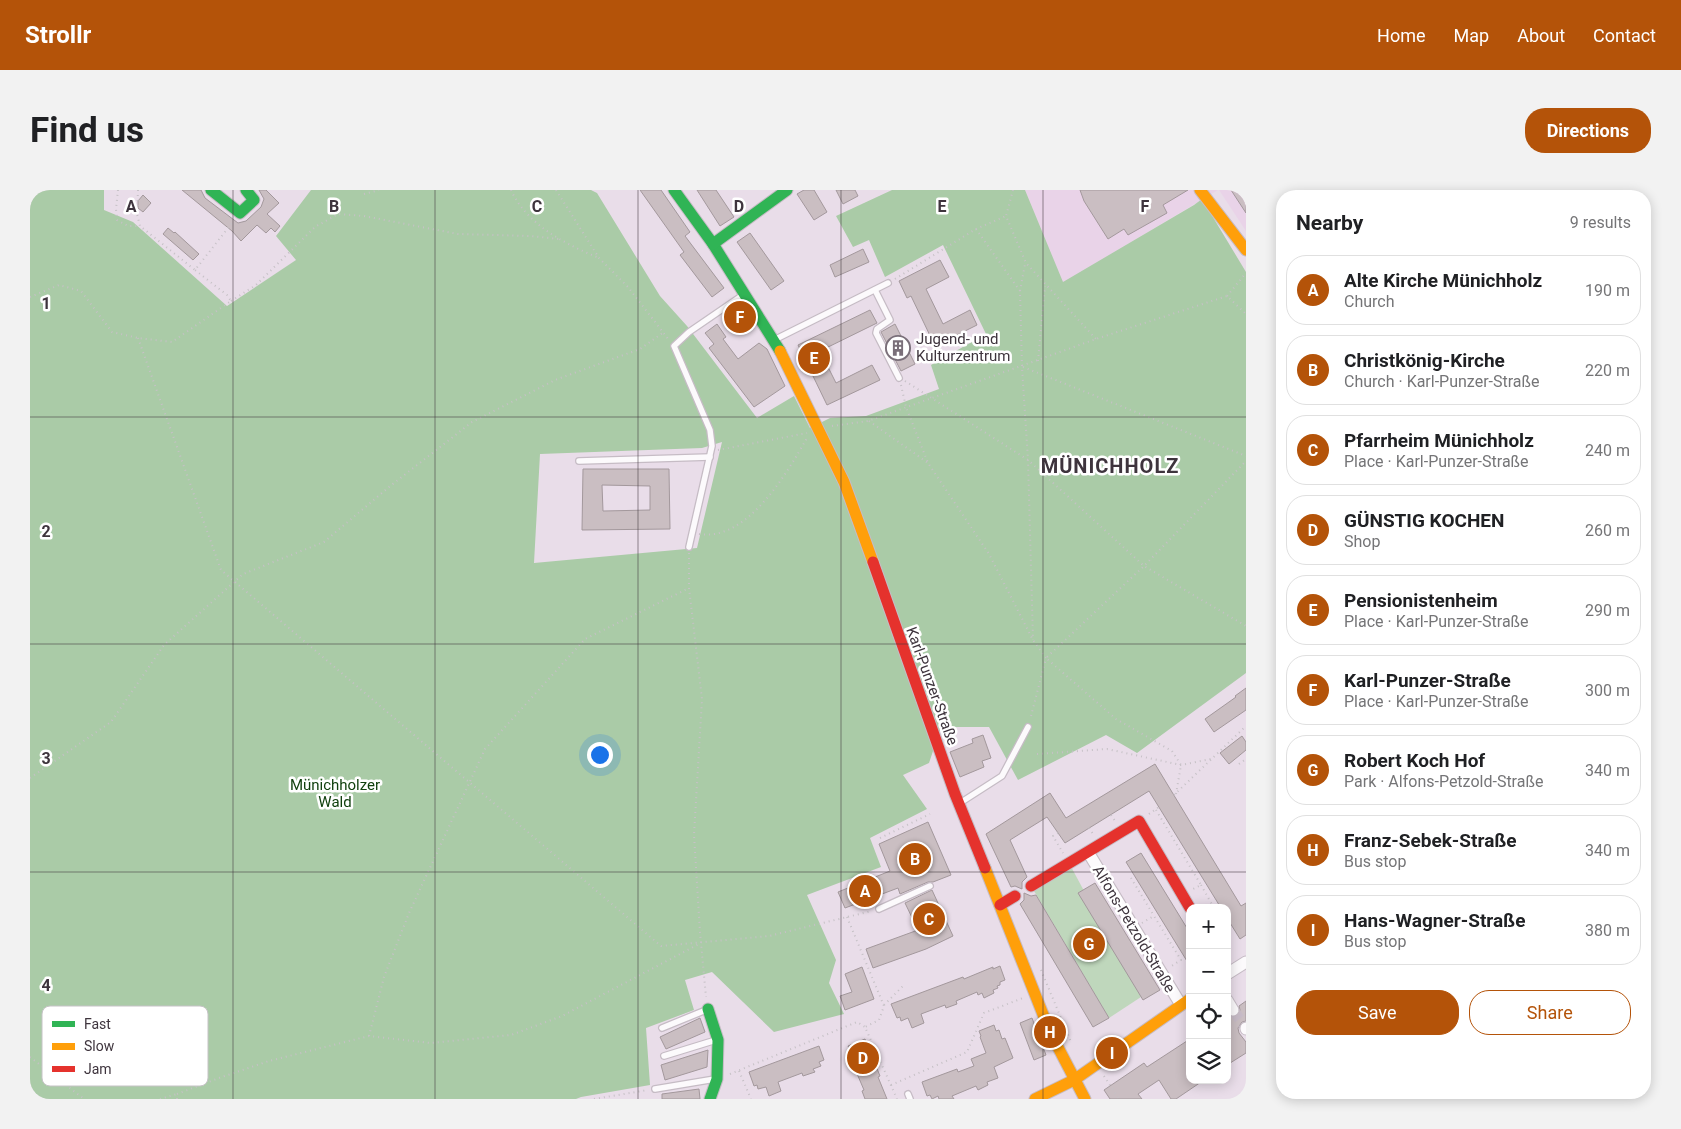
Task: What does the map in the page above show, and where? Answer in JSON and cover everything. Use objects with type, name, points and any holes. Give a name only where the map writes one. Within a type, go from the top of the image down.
[{"type":"street","points":[[211,190],[240,213],[254,200],[246,190]]},
{"type":"street","name":"Karl-Punzer-Straße","points":[[674,190],[713,244],[774,340],[844,482],[860,520],[954,799],[1000,905],[1050,1032],[1085,1099]]},
{"type":"street","points":[[713,244],[787,190]]},
{"type":"street","points":[[1200,190],[1246,250]]},
{"type":"street","points":[[1031,886],[1139,821],[1188,904]]},
{"type":"street","name":"Alfons-Petzold-Straße","points":[[1088,852],[1161,972],[1185,1002]]},
{"type":"street","points":[[1000,905],[1015,896]]},
{"type":"street","points":[[1231,970],[1246,962]]},
{"type":"street","points":[[1035,1099],[1074,1080],[1185,1002]]},
{"type":"street","points":[[708,1009],[718,1040],[717,1079],[710,1099]]},
{"type":"lane","points":[[774,340],[888,283]]},
{"type":"lane","points":[[875,290],[890,320],[877,329],[876,333],[899,378]]},
{"type":"lane","points":[[688,546],[710,454],[710,430],[674,346],[688,332],[745,293]]},
{"type":"lane","points":[[579,461],[710,454]]},
{"type":"lane","points":[[954,799],[1002,776],[1028,727]]},
{"type":"lane","points":[[879,910],[930,886]]},
{"type":"lane","points":[[662,1028],[708,1009]]},
{"type":"lane","points":[[664,1056],[718,1040]]},
{"type":"lane","points":[[655,1089],[717,1079]]},
{"type":"path","points":[[118,190],[117,220],[128,226],[140,226]]},
{"type":"path","points":[[138,190],[137,214],[140,226],[227,295],[231,301]]},
{"type":"path","points":[[364,194],[379,190]]},
{"type":"path","points":[[511,190],[515,199],[535,222],[559,239],[599,258]]},
{"type":"path","points":[[556,190],[599,258],[628,287],[674,346]]},
{"type":"path","points":[[1013,190],[1006,216],[1026,263],[1096,339]]},
{"type":"path","points":[[195,270],[240,213]]},
{"type":"path","points":[[30,298],[59,285],[81,291],[112,332],[138,338],[172,342],[256,284],[315,227],[338,214],[364,216],[458,234],[531,236],[559,239]]},
{"type":"path","points":[[888,283],[976,228],[1006,216]]},
{"type":"path","points":[[976,228],[1020,291]]},
{"type":"path","points":[[1026,263],[1020,291],[1022,367],[1028,460],[1033,640]]},
{"type":"path","points":[[818,428],[868,421],[1096,339],[1227,296],[1246,273]]},
{"type":"path","points":[[1038,361],[1046,284]]},
{"type":"path","points":[[1227,296],[1246,314]]},
{"type":"path","points":[[30,778],[111,722],[164,645],[243,574],[324,542],[389,487],[472,422],[555,380],[640,349],[664,332]]},
{"type":"path","points":[[138,338],[220,570],[661,946],[769,936],[879,910]]},
{"type":"path","points":[[1022,367],[1246,456]]},
{"type":"path","points":[[899,378],[1028,460],[1144,566],[1246,626]]},
{"type":"path","points":[[899,378],[906,407],[928,463],[989,554],[1033,640],[1046,658],[1116,719],[1172,751],[1181,765],[1175,795],[1246,726]]},
{"type":"path","points":[[868,421],[928,463]]},
{"type":"path","points":[[692,533],[707,536],[728,530],[754,514],[782,480],[810,433],[710,454]]},
{"type":"path","points":[[1028,727],[1046,658],[1144,566],[1246,461]]},
{"type":"path","points":[[688,546],[688,588],[702,699],[694,835],[701,942],[708,1009]]},
{"type":"path","points":[[369,1036],[384,977],[409,913],[485,749],[585,639],[688,588]]},
{"type":"path","points":[[1036,754],[1107,749],[1181,765],[1211,759]]},
{"type":"path","points":[[1239,764],[1246,759]]},
{"type":"path","points":[[1156,810],[1212,904]]},
{"type":"path","points":[[880,838],[930,814]]},
{"type":"path","points":[[1058,833],[1053,836],[1069,863]]},
{"type":"path","points":[[1131,878],[1181,960],[1161,972]]},
{"type":"path","points":[[1182,895],[1201,885]]},
{"type":"path","points":[[1134,927],[1154,916]]},
{"type":"path","points":[[847,917],[884,1006]]},
{"type":"path","points":[[208,1082],[268,1061],[369,1036],[431,1043],[511,1035],[562,1016],[701,942]]},
{"type":"path","points":[[865,1027],[879,1020],[884,1006],[904,986]]},
{"type":"path","points":[[891,1085],[967,1052],[984,1013],[1034,994]]},
{"type":"path","points":[[717,1079],[857,1022],[865,1027],[897,1099]]},
{"type":"path","points":[[30,1057],[42,1066]]},
{"type":"path","points":[[1096,1064],[1119,1099]]},
{"type":"path","points":[[738,1070],[751,1099]]},
{"type":"path","points":[[67,1086],[84,1099]]},
{"type":"path","points":[[160,1099],[198,1086]]},
{"type":"path","points":[[594,1099],[655,1089]]},
{"type":"path","points":[[177,1094],[177,1099]]},
{"type":"shaded area","points":[[1025,190],[1218,190],[1063,283]]},
{"type":"shaded area","points":[[1219,190],[1246,190],[1246,231]]},
{"type":"green space","name":"Münichholzer Wald","points":[[30,190],[104,190],[104,210],[133,222],[227,306],[296,260],[276,236],[311,190],[591,190],[597,193],[660,296],[687,326],[757,418],[794,396],[810,428],[830,418],[866,416],[939,389],[931,365],[986,334],[943,245],[885,277],[869,240],[853,247],[836,216],[892,190],[1025,190],[1063,282],[1202,199],[1246,272],[1246,673],[1137,753],[1106,735],[1018,780],[989,727],[941,727],[929,763],[903,775],[927,809],[870,838],[881,867],[807,895],[836,960],[829,983],[844,1014],[774,1032],[712,972],[685,980],[694,1010],[646,1028],[650,1085],[576,1099],[30,1099]],"holes":[[[722,442],[697,548],[534,563],[540,454],[702,448]]]},
{"type":"green space","points":[[1069,863],[1141,997],[1109,1018],[1034,891]]},
{"type":"building","points":[[182,190],[201,190],[205,198],[238,223],[246,221],[261,207],[264,199],[259,190],[266,190],[279,203],[267,214],[280,226],[275,232],[271,228],[266,233],[257,225],[241,241],[232,231]]},
{"type":"building","points":[[640,190],[661,190],[690,232],[685,236],[724,288],[712,297],[680,255],[684,252]]},
{"type":"building","points":[[697,190],[716,190],[734,217],[720,226]]},
{"type":"building","points":[[804,190],[814,190],[827,212],[814,220],[797,194]]},
{"type":"building","points":[[836,190],[855,190],[858,196],[843,204]]},
{"type":"building","points":[[1080,190],[1188,190],[1163,205],[1167,213],[1128,235],[1124,229],[1108,239],[1084,201]]},
{"type":"building","points":[[1231,190],[1246,190],[1246,213]]},
{"type":"building","points":[[143,195],[151,203],[143,212],[138,208],[138,201]]},
{"type":"building","points":[[168,228],[199,254],[193,260],[163,234]]},
{"type":"building","points":[[750,233],[784,281],[771,290],[737,242]]},
{"type":"building","points":[[863,249],[869,262],[835,277],[830,265]]},
{"type":"building","points":[[940,260],[949,277],[926,289],[943,324],[970,310],[977,325],[935,346],[911,296],[907,298],[899,281]]},
{"type":"building","points":[[870,310],[877,323],[820,351],[836,383],[872,365],[880,380],[827,405],[798,345]]},
{"type":"building","points":[[717,324],[726,337],[723,339],[738,359],[759,343],[767,349],[785,386],[754,407],[709,348],[714,344],[705,333]]},
{"type":"building","name":"Jugend- und Kulturzentrum","points":[[895,324],[915,364],[901,371],[881,332]]},
{"type":"building","points":[[583,469],[669,469],[670,529],[582,530]],"holes":[[[602,485],[650,486],[650,510],[603,511]]]},
{"type":"building","points":[[1246,688],[1246,710],[1214,732],[1205,719]]},
{"type":"building","points":[[983,735],[991,758],[982,761],[984,767],[960,777],[950,752],[973,743],[972,739]]},
{"type":"building","points":[[1242,736],[1246,742],[1246,750],[1229,764],[1220,753]]},
{"type":"building","points":[[1155,764],[1241,906],[1246,903],[1246,935],[1240,939],[1231,924],[1231,904],[1219,904],[1149,791],[1065,843],[1047,817],[1010,840],[1027,877],[1022,882],[1022,889],[1015,886],[1011,887],[986,834],[1050,793],[1066,818]]},
{"type":"building","points":[[928,822],[951,875],[900,894],[898,888],[845,908],[838,892],[890,871],[879,844]]},
{"type":"building","points":[[1141,853],[1186,926],[1186,960],[1126,862]]},
{"type":"building","points":[[1095,883],[1160,990],[1143,1000],[1078,893]]},
{"type":"building","points":[[932,890],[953,936],[926,949],[873,968],[866,949],[918,930],[905,903]]},
{"type":"building","points":[[1024,893],[1031,896],[1036,895],[1109,1018],[1093,1027],[1020,904],[1024,900]]},
{"type":"building","points":[[1000,966],[1005,980],[1000,982],[1000,985],[997,986],[998,988],[993,990],[994,993],[984,998],[982,993],[978,995],[977,992],[956,1001],[957,1004],[946,1008],[945,1005],[921,1014],[924,1023],[912,1028],[908,1018],[901,1021],[900,1017],[897,1018],[891,1004],[963,977],[964,979]]},
{"type":"building","points":[[862,967],[874,999],[845,1010],[840,996],[852,992],[845,974]]},
{"type":"building","points":[[1246,1001],[1246,1021],[1242,1022],[1238,1028],[1239,1033],[1246,1042],[1246,1053],[1231,1062],[1231,1016],[1237,1016],[1240,1010],[1239,1006]]},
{"type":"building","points":[[700,1018],[705,1032],[666,1049],[660,1037]]},
{"type":"building","points":[[1032,1018],[1046,1055],[1034,1060],[1020,1023]]},
{"type":"building","points":[[994,1025],[996,1031],[999,1030],[1002,1039],[1005,1038],[1013,1058],[994,1067],[998,1078],[987,1082],[988,1085],[978,1090],[976,1086],[952,1096],[954,1099],[939,1099],[938,1096],[932,1099],[930,1095],[927,1096],[922,1082],[957,1069],[958,1072],[974,1066],[971,1059],[986,1053],[979,1031]]},
{"type":"building","points":[[865,1039],[887,1099],[865,1099],[862,1091],[864,1090],[855,1069],[852,1070],[847,1059],[853,1057],[848,1046]]},
{"type":"building","points":[[1186,1042],[1186,1084],[1198,1084],[1176,1099],[1171,1099],[1159,1080],[1138,1094],[1142,1099],[1110,1099],[1104,1090],[1144,1063],[1147,1067]]},
{"type":"building","points":[[819,1046],[824,1060],[819,1062],[821,1066],[813,1069],[815,1072],[803,1076],[802,1073],[778,1082],[781,1091],[769,1096],[766,1087],[758,1089],[757,1085],[754,1086],[749,1072]]},
{"type":"building","points":[[708,1050],[707,1067],[665,1080],[661,1065]]},
{"type":"building","points":[[699,1089],[700,1099],[662,1099],[662,1094]]},
{"type":"tunnel","points":[[1233,1010],[1246,1028]]},
{"type":"traffic: fast","points":[[211,190],[240,213],[254,200],[246,190]]},
{"type":"traffic: fast","points":[[674,190],[713,244],[780,351]]},
{"type":"traffic: fast","points":[[713,244],[787,190]]},
{"type":"traffic: fast","points":[[708,1009],[718,1040],[717,1079],[710,1099]]},
{"type":"traffic: slow","points":[[1200,190],[1246,250]]},
{"type":"traffic: slow","points":[[780,351],[844,482],[873,562]]},
{"type":"traffic: slow","points":[[985,868],[1050,1032],[1085,1099]]},
{"type":"traffic: slow","points":[[1035,1099],[1074,1080],[1186,1002]]},
{"type":"traffic: jam","points":[[873,562],[955,794],[985,868]]},
{"type":"traffic: jam","points":[[1031,886],[1139,821],[1188,904]]},
{"type":"traffic: jam","points":[[1000,905],[1015,896]]},
{"type":"place","name":"Karl-Punzer-Straße","points":[[740,317]]},
{"type":"place","name":"Jugend- und Kulturzentrum","points":[[898,348]]},
{"type":"place","name":"Pensionistenheim","points":[[814,358]]},
{"type":"place","name":"Christkönig-Kirche","points":[[915,859]]},
{"type":"place","name":"Alte Kirche Münichholz","points":[[865,891]]},
{"type":"place","name":"Pfarrheim Münichholz","points":[[929,919]]},
{"type":"place","name":"Robert Koch Hof","points":[[1089,944]]},
{"type":"place","name":"Franz-Sebek-Straße","points":[[1050,1032]]},
{"type":"place","name":"Hans-Wagner-Straße","points":[[1112,1053]]},
{"type":"place","name":"GÜNSTIG KOCHEN","points":[[863,1058]]},
{"type":"district","name":"MÜNICHHOLZ","points":[[1110,466]]}]
